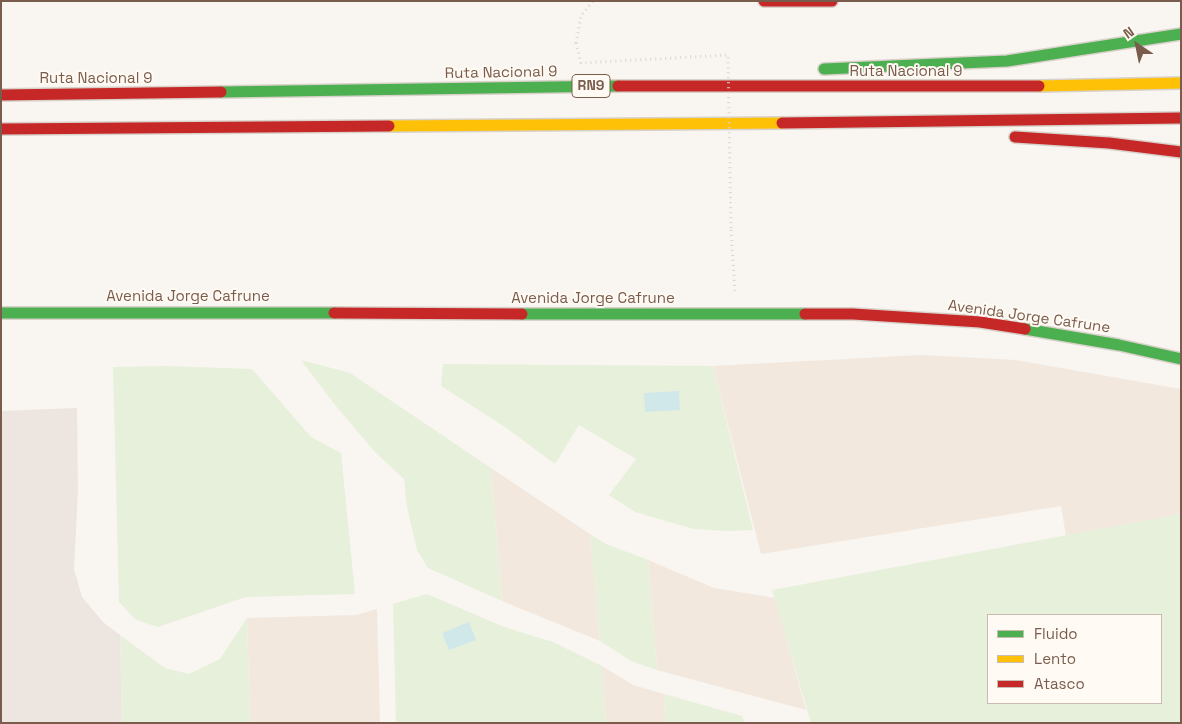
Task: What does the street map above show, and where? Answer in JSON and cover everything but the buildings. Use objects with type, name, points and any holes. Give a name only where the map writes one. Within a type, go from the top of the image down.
[{"type":"main road","points":[[764,1],[832,1]]},
{"type":"main road","points":[[816,69],[1007,61],[1181,34]]},
{"type":"main road","points":[[704,86],[778,75]]},
{"type":"main road","name":"Ruta Nacional 9","points":[[1,94],[704,86],[986,87],[1181,83]]},
{"type":"main road","points":[[1,129],[811,123],[1181,118]]},
{"type":"main road","points":[[811,123],[960,133]]},
{"type":"main road","points":[[1000,136],[1109,143],[1181,152]]},
{"type":"main road","name":"Avenida Jorge Cafrune","points":[[1,313],[853,314],[980,322],[1119,344],[1181,359]]},
{"type":"path","points":[[593,1],[581,16],[576,43],[581,63],[728,55],[731,230],[737,314]]},
{"type":"shaded area","points":[[922,355],[1015,360],[1181,389],[1181,514],[1066,536],[1061,506],[761,554],[713,366]]},
{"type":"shaded area","points":[[77,408],[78,490],[74,569],[82,597],[103,622],[120,635],[122,723],[1,723],[1,411]]},
{"type":"shaded area","points":[[491,468],[590,534],[600,641],[502,601]]},
{"type":"shaded area","points":[[648,560],[714,588],[775,598],[806,710],[657,670]]},
{"type":"shaded area","points":[[377,609],[380,723],[250,723],[247,618],[356,615]]},
{"type":"shaded area","points":[[602,666],[633,685],[664,694],[665,723],[606,723]]},
{"type":"green space","points":[[301,360],[350,373],[491,468],[502,601],[428,568],[417,550],[407,507],[404,479],[375,452],[335,405]]},
{"type":"green space","points":[[443,364],[713,366],[753,530],[694,529],[635,512],[609,495],[636,459],[579,425],[555,464],[505,427],[441,386]]},
{"type":"green space","points":[[166,366],[252,369],[311,437],[341,453],[355,594],[246,597],[158,627],[136,620],[119,602],[113,367]]},
{"type":"green space","points":[[1181,514],[1181,723],[811,723],[772,590]]},
{"type":"green space","points":[[590,534],[606,544],[648,560],[657,670],[631,661],[600,641]]},
{"type":"green space","points":[[427,594],[504,627],[553,642],[602,666],[606,723],[396,723],[393,604]]},
{"type":"green space","points":[[247,618],[250,723],[122,723],[120,635],[165,668],[189,674],[220,659]]},
{"type":"green space","points":[[664,694],[742,716],[745,723],[665,723]]},
{"type":"water","points":[[679,391],[680,410],[645,412],[644,393]]},
{"type":"water","points":[[469,622],[476,640],[449,650],[442,633]]},
{"type":"traffic: fast","points":[[824,69],[1007,61],[1181,34]]},
{"type":"traffic: fast","points":[[221,92],[618,86]]},
{"type":"traffic: fast","points":[[1,313],[334,313]]},
{"type":"traffic: fast","points":[[522,314],[805,314]]},
{"type":"traffic: fast","points":[[1025,329],[1119,345],[1181,359]]},
{"type":"traffic: slow","points":[[1039,86],[1181,83]]},
{"type":"traffic: slow","points":[[389,126],[782,123]]},
{"type":"traffic: jam","points":[[764,1],[832,1]]},
{"type":"traffic: jam","points":[[618,86],[1039,86]]},
{"type":"traffic: jam","points":[[1,95],[221,92]]},
{"type":"traffic: jam","points":[[782,123],[1181,118]]},
{"type":"traffic: jam","points":[[1,129],[389,126]]},
{"type":"traffic: jam","points":[[1015,137],[1109,143],[1181,152]]},
{"type":"traffic: jam","points":[[334,313],[522,314]]},
{"type":"traffic: jam","points":[[805,314],[853,314],[980,322],[1025,329]]}]
